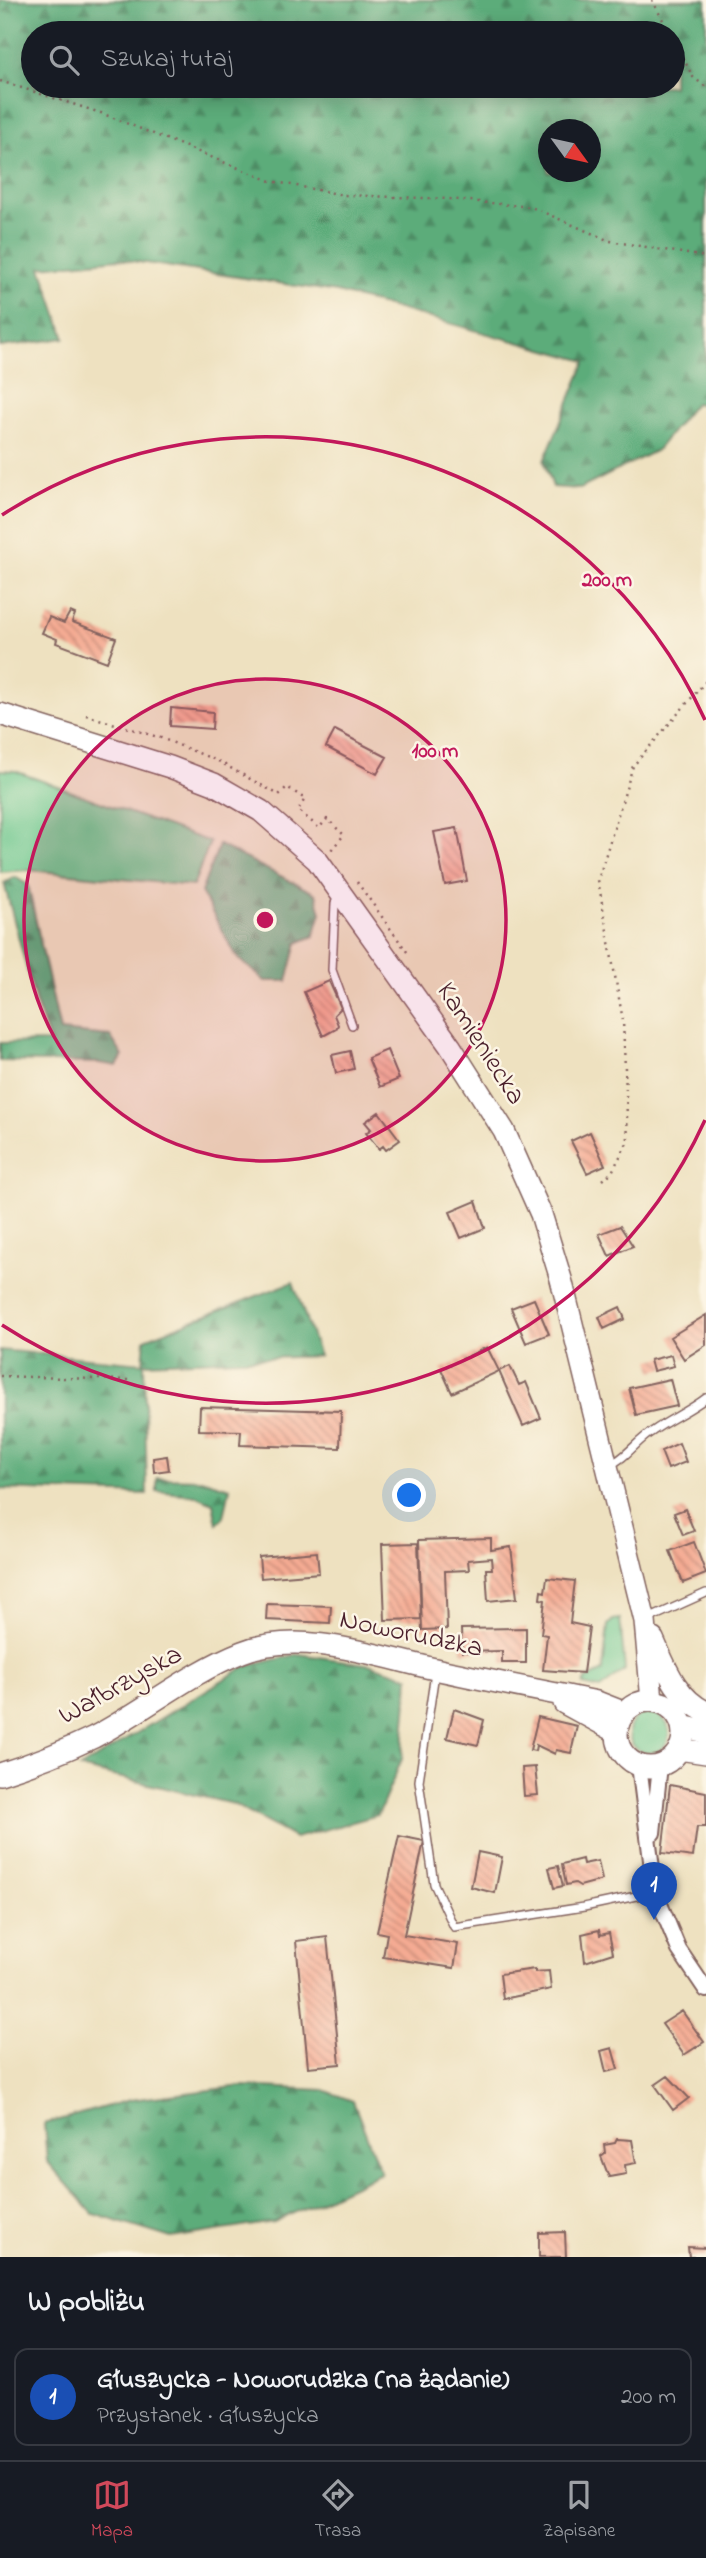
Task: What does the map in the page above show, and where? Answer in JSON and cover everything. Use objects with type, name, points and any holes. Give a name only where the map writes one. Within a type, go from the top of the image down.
[{"type":"main road","name":"Kamieniecka","points":[[0,714],[170,767],[214,784],[261,811],[285,830],[317,860],[344,894],[450,1046],[497,1119],[520,1163],[541,1214],[561,1279],[604,1467],[645,1621],[636,1656],[633,1713]]},
{"type":"main road","points":[[645,1621],[672,1680],[683,1695],[706,1712]]},
{"type":"main road","name":"Noworudzka","points":[[268,1647],[314,1644],[597,1702],[633,1713]]},
{"type":"main road","name":"Wałbrzyska","points":[[0,1774],[42,1761],[95,1736],[218,1663],[244,1651],[268,1647]]},
{"type":"main road","points":[[679,1749],[682,1726],[671,1708],[633,1713],[623,1752],[649,1765],[679,1749],[706,1753]]},
{"type":"main road","points":[[682,1726],[706,1732]]},
{"type":"street","points":[[649,1765],[651,1851]]},
{"type":"street","points":[[649,1765],[655,1892],[665,1922],[679,1950],[706,1990]]},
{"type":"lane","points":[[344,894],[335,903],[332,970],[352,1025]]},
{"type":"lane","points":[[604,1467],[620,1461],[651,1432],[680,1417],[706,1398]]},
{"type":"lane","points":[[645,1621],[706,1593]]},
{"type":"lane","points":[[435,1670],[419,1782],[434,1884],[454,1927],[572,1910],[655,1892]]},
{"type":"path","points":[[652,0],[663,21]]},
{"type":"path","points":[[685,62],[693,77],[706,87]]},
{"type":"path","points":[[0,81],[21,88]]},
{"type":"path","points":[[54,98],[102,113],[271,181],[342,195],[449,199],[531,207],[610,242],[706,257]]},
{"type":"path","points":[[603,1180],[612,1172],[628,1141],[623,1021],[598,880],[633,766],[706,681]]},
{"type":"path","points":[[0,1376],[129,1380]]},
{"type":"green space","points":[[0,0],[706,0],[706,405],[695,403],[657,450],[580,489],[553,487],[544,461],[586,361],[337,292],[119,259],[41,267],[65,338],[0,347]]},
{"type":"green space","points":[[0,770],[15,771],[210,842],[193,886],[29,870],[0,872]]},
{"type":"green space","points":[[219,845],[316,894],[321,913],[314,936],[297,943],[287,981],[265,981],[236,956],[201,892]]},
{"type":"green space","points":[[15,877],[28,885],[60,1031],[110,1036],[123,1056],[117,1066],[99,1063],[0,1061],[0,1043],[50,1042],[36,1003],[4,883]]},
{"type":"green space","points":[[293,1282],[319,1356],[144,1363],[147,1494],[0,1489],[0,1350],[143,1363],[145,1339]]},
{"type":"green space","points":[[157,1478],[201,1479],[230,1488],[224,1517],[217,1524],[213,1503],[195,1495],[157,1491]]},
{"type":"green space","points":[[620,1619],[625,1670],[600,1689],[583,1685],[585,1680],[603,1671],[608,1625],[613,1620]]},
{"type":"green space","points":[[299,1654],[372,1665],[409,1677],[402,1759],[378,1815],[295,1838],[233,1804],[80,1768],[244,1667]]},
{"type":"green space","points":[[649,1713],[663,1719],[669,1733],[663,1747],[649,1753],[635,1747],[629,1733],[635,1719]]},
{"type":"green space","points":[[242,2086],[324,2090],[353,2101],[381,2173],[274,2222],[171,2238],[93,2214],[47,2161],[44,2124],[130,2100]]},
{"type":"building","points":[[70,612],[75,614],[72,622],[116,638],[107,662],[56,643],[57,639],[42,633],[49,617],[64,623]]},
{"type":"building","points":[[171,708],[213,712],[212,729],[170,726]]},
{"type":"building","points":[[335,730],[387,757],[377,774],[326,747]]},
{"type":"building","points":[[457,828],[467,881],[445,885],[434,832]]},
{"type":"building","points":[[329,981],[341,1008],[334,1015],[338,1025],[336,1029],[323,1036],[304,992]]},
{"type":"building","points":[[387,1050],[399,1079],[380,1087],[368,1058]]},
{"type":"building","points":[[350,1051],[354,1069],[336,1073],[332,1055]]},
{"type":"building","points":[[379,1112],[400,1140],[386,1150],[383,1146],[379,1149],[366,1133],[371,1129],[365,1122]]},
{"type":"building","points":[[590,1132],[605,1165],[587,1173],[571,1141]]},
{"type":"building","points":[[476,1201],[485,1228],[461,1238],[450,1212]]},
{"type":"building","points":[[620,1226],[633,1246],[609,1256],[599,1234]]},
{"type":"building","points":[[534,1299],[549,1334],[526,1343],[511,1308]]},
{"type":"building","points":[[620,1307],[625,1319],[604,1329],[599,1317]]},
{"type":"building","points":[[706,1315],[706,1345],[684,1359],[670,1337]]},
{"type":"building","points":[[487,1347],[499,1371],[452,1393],[441,1369]]},
{"type":"building","points":[[671,1355],[674,1366],[653,1371],[650,1360]]},
{"type":"building","points":[[510,1366],[519,1385],[526,1382],[541,1418],[523,1426],[499,1371]]},
{"type":"building","points":[[670,1379],[677,1406],[636,1415],[629,1388]]},
{"type":"building","points":[[200,1407],[341,1411],[340,1448],[240,1445],[241,1431],[199,1430]]},
{"type":"building","points":[[679,1443],[686,1462],[668,1469],[661,1451]]},
{"type":"building","points":[[167,1456],[169,1470],[154,1472],[153,1458]]},
{"type":"building","points":[[685,1509],[694,1531],[683,1535],[674,1513]]},
{"type":"building","points":[[491,1538],[491,1550],[511,1547],[517,1598],[488,1601],[486,1569],[492,1569],[491,1558],[468,1560],[469,1570],[445,1571],[447,1629],[422,1630],[419,1540]]},
{"type":"building","points":[[694,1542],[706,1574],[683,1583],[670,1551]]},
{"type":"building","points":[[418,1543],[421,1619],[385,1620],[382,1544]]},
{"type":"building","points":[[317,1552],[319,1573],[261,1578],[259,1557]]},
{"type":"building","points":[[547,1578],[575,1581],[570,1623],[589,1627],[583,1673],[543,1670],[547,1635],[541,1634],[545,1600],[540,1599],[541,1591],[545,1592]]},
{"type":"building","points":[[267,1604],[331,1606],[330,1623],[266,1620]]},
{"type":"building","points":[[526,1628],[526,1663],[502,1663],[502,1651],[462,1652],[461,1629]]},
{"type":"building","points":[[454,1709],[484,1720],[478,1745],[447,1738]]},
{"type":"building","points":[[538,1717],[577,1726],[571,1753],[556,1750],[555,1754],[536,1745],[535,1751],[530,1750]]},
{"type":"building","points":[[535,1767],[538,1795],[524,1796],[522,1768]]},
{"type":"building","points":[[670,1785],[706,1792],[706,1827],[697,1827],[693,1857],[662,1853]]},
{"type":"building","points":[[399,1836],[424,1841],[404,1935],[458,1944],[454,1968],[383,1957],[387,1934],[377,1932]]},
{"type":"building","points":[[478,1852],[502,1857],[495,1893],[471,1887]]},
{"type":"building","points":[[582,1859],[583,1864],[598,1861],[602,1880],[580,1886],[575,1883],[566,1885],[562,1864]]},
{"type":"building","points":[[558,1866],[563,1886],[554,1888],[549,1868]]},
{"type":"building","points":[[599,1930],[600,1935],[609,1933],[613,1953],[585,1962],[582,1934]]},
{"type":"building","points":[[327,1937],[340,2064],[308,2067],[296,1941]]},
{"type":"building","points":[[535,1969],[535,1972],[549,1971],[551,1989],[503,1999],[500,1974]]},
{"type":"building","points":[[682,2011],[704,2042],[684,2055],[662,2024]]},
{"type":"building","points":[[612,2048],[618,2069],[606,2072],[601,2051]]},
{"type":"building","points":[[668,2076],[689,2098],[673,2110],[655,2085]]},
{"type":"building","points":[[617,2139],[632,2140],[636,2163],[625,2165],[626,2174],[609,2177],[601,2156],[605,2153],[604,2145],[615,2143]]},
{"type":"building","points":[[565,2232],[566,2257],[539,2257],[539,2233]]},
{"type":"building","points":[[688,2247],[706,2248],[706,2257],[689,2257]]},
{"type":"place","name":"Głuszycka - Noworudzka (na żądanie)","points":[[654,1920]]}]
